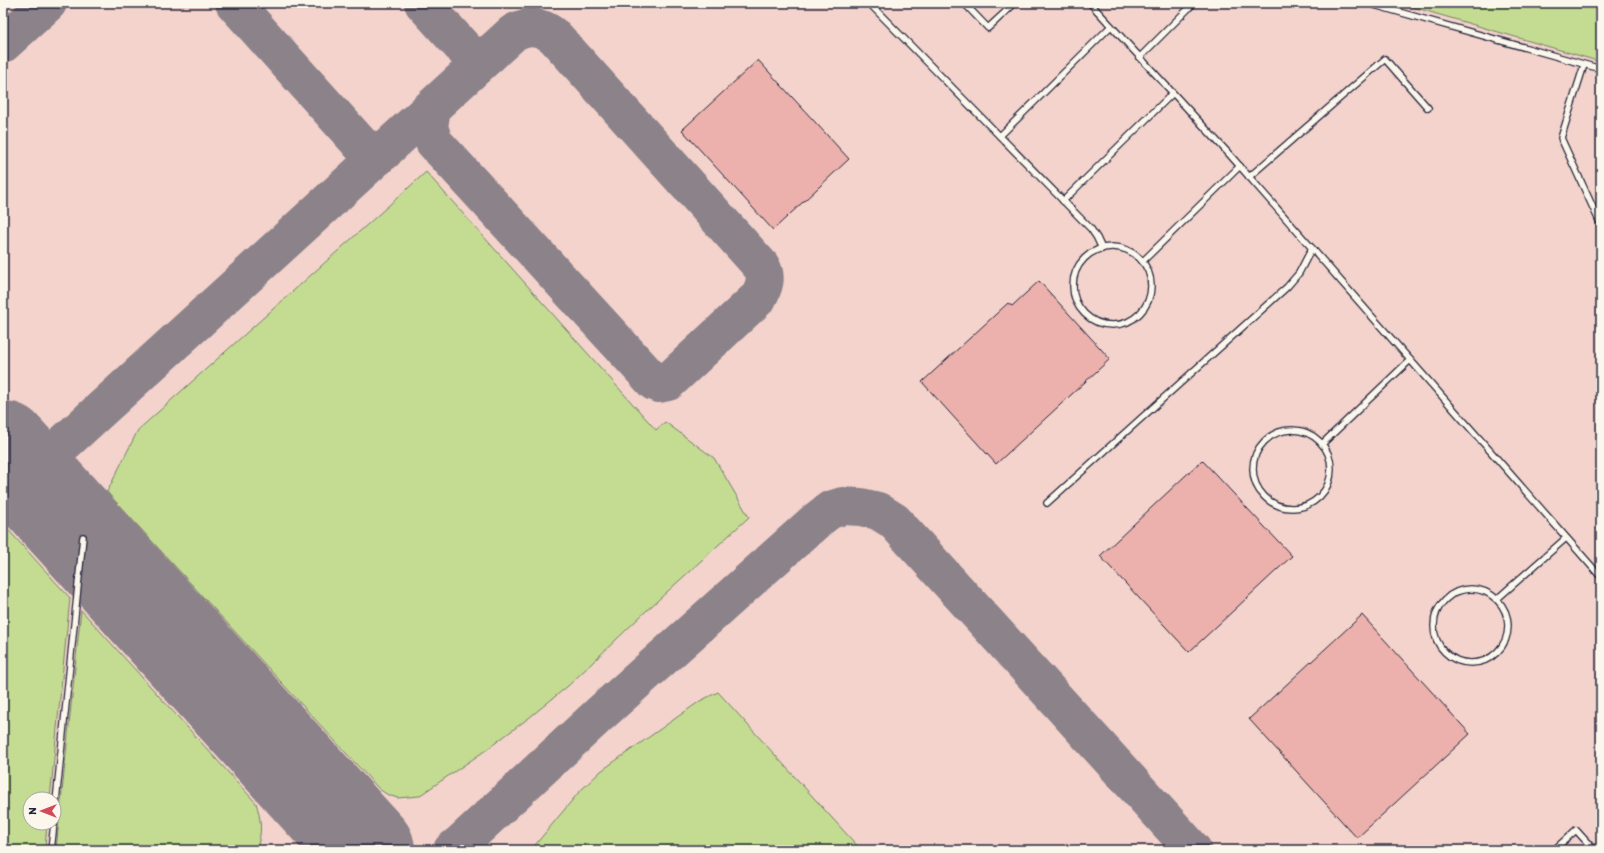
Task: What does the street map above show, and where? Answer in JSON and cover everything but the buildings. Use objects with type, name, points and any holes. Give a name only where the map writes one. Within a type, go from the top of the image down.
[{"type":"lane","points":[[869,3],[1091,229],[1102,249]]},
{"type":"lane","points":[[964,3],[988,28],[1015,3]]},
{"type":"lane","points":[[1090,3],[1240,166],[1601,577]]},
{"type":"lane","points":[[1140,57],[1194,3]]},
{"type":"lane","points":[[1367,3],[1601,69]]},
{"type":"lane","points":[[1000,136],[1111,26]]},
{"type":"lane","points":[[1249,177],[1385,59],[1428,108]]},
{"type":"lane","points":[[1584,65],[1561,138],[1601,224]]},
{"type":"lane","points":[[1063,201],[1173,93]]},
{"type":"lane","points":[[1143,261],[1240,166]]},
{"type":"lane","points":[[1107,247],[1120,247],[1132,252],[1143,261],[1149,272],[1151,284],[1150,297],[1144,308],[1136,317],[1125,323],[1113,325],[1100,323],[1089,317],[1080,308],[1075,296],[1073,283],[1076,270],[1084,259],[1094,251],[1107,247]]},
{"type":"lane","points":[[1047,502],[1287,287],[1299,274],[1312,248]]},
{"type":"lane","points":[[1322,444],[1410,360]]},
{"type":"lane","points":[[1287,430],[1300,430],[1312,435],[1322,444],[1328,455],[1331,467],[1329,480],[1324,491],[1316,500],[1304,506],[1292,508],[1280,506],[1269,500],[1260,491],[1254,479],[1253,466],[1256,453],[1263,442],[1274,434],[1287,430]]},
{"type":"lane","points":[[57,791],[83,537]]},
{"type":"lane","points":[[1497,599],[1566,538]]},
{"type":"lane","points":[[1475,588],[1487,592],[1497,599],[1504,609],[1508,621],[1508,633],[1496,654],[1486,660],[1474,664],[1462,663],[1451,658],[1442,649],[1436,639],[1433,626],[1435,614],[1441,603],[1451,594],[1462,589],[1475,588]]},
{"type":"lane","points":[[1554,850],[1576,830],[1594,850]]},
{"type":"lane","points":[[51,850],[53,831]]},
{"type":"shaded area","points":[[3,3],[1601,3],[1601,850],[3,850]]},
{"type":"green space","points":[[1407,3],[1601,3],[1601,62],[1406,5]]},
{"type":"green space","points":[[426,172],[656,430],[665,422],[714,458],[749,517],[645,612],[568,686],[530,717],[486,750],[419,796],[398,798],[388,795],[379,789],[107,492],[138,430]]},
{"type":"green space","points":[[3,524],[70,598],[51,791],[22,791],[22,831],[46,831],[45,850],[3,850]]},
{"type":"green space","points":[[81,610],[256,803],[259,815],[260,838],[256,850],[56,850],[58,831],[62,831],[62,792]]},
{"type":"green space","points":[[718,692],[861,850],[531,850],[579,792],[601,771],[700,701]]},
{"type":"taxiway","points":[[3,44],[48,3]]},
{"type":"taxiway","points":[[234,3],[364,148],[384,152]]},
{"type":"taxiway","points":[[423,3],[468,53],[473,55],[488,56]]},
{"type":"taxiway","points":[[37,486],[36,472],[38,467],[513,33],[524,28],[530,27],[545,30],[555,37],[761,266],[765,278],[758,298],[668,382],[659,384],[654,382],[434,142],[429,127],[432,108]]},
{"type":"taxiway","points":[[452,850],[601,713],[817,520],[830,510],[843,506],[861,507],[878,511],[894,521],[1193,850]]},
{"type":"taxiway","points":[[343,823],[344,850]]},
{"type":"runway","points":[[3,449],[367,850]]}]
